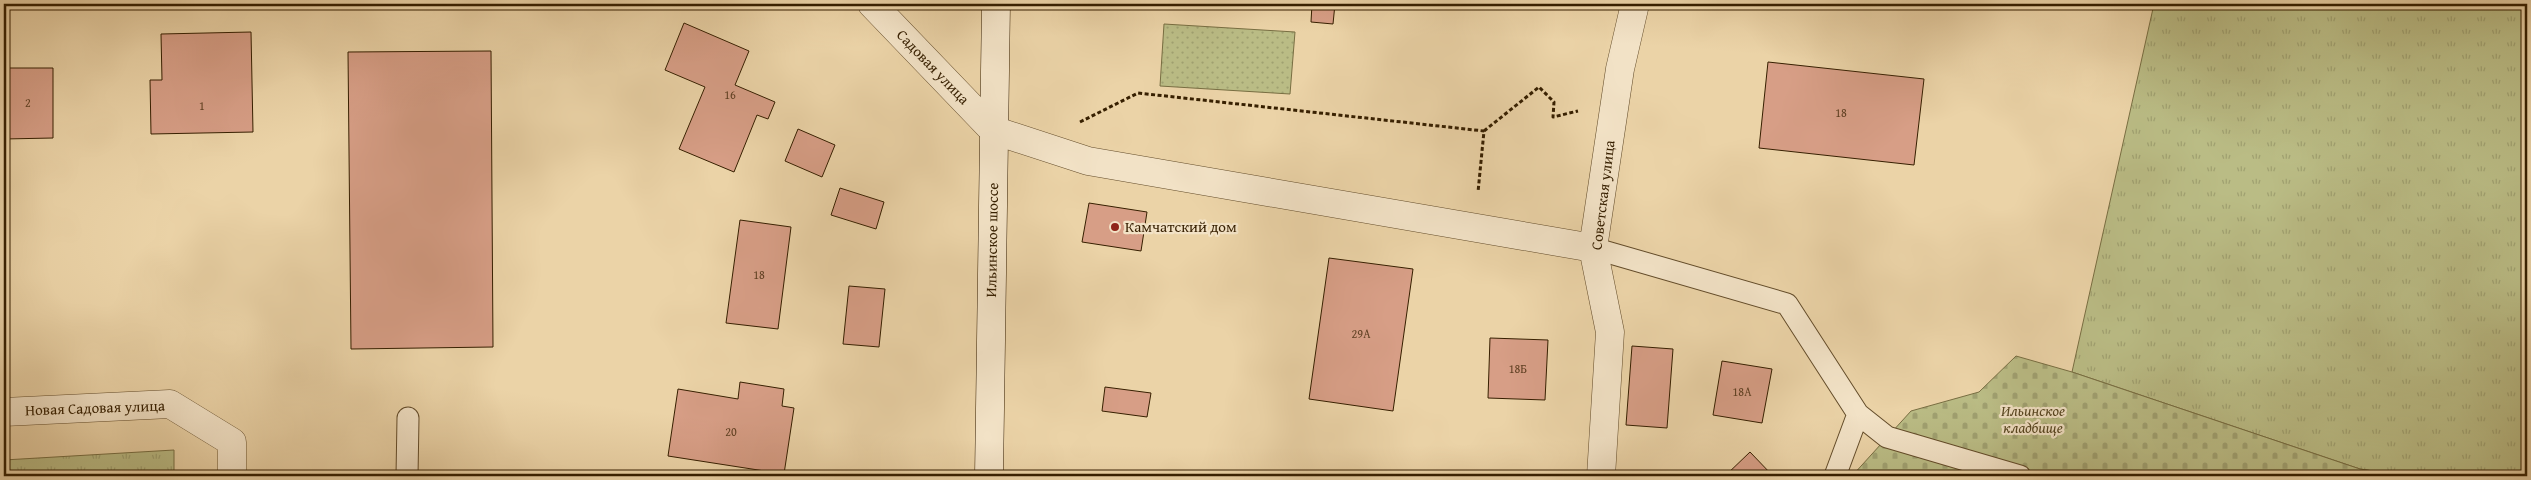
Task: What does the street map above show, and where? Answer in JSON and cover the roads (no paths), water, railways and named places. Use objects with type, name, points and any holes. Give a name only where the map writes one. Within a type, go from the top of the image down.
[{"type":"street","name":"Садовая улица","points":[[872,4],[993,130]]},
{"type":"street","name":"Ильинское шоссе","points":[[989,476],[996,4]]},
{"type":"street","name":"Советская улица","points":[[1601,476],[1610,332],[1593,248],[1620,69],[1636,4]]},
{"type":"street","points":[[993,130],[1088,160],[1593,248]]},
{"type":"street","name":"Новая Садовая улица","points":[[4,412],[170,404],[232,442],[232,476]]},
{"type":"lane","points":[[1593,248],[1787,304],[1858,414],[1887,437],[2020,476]]},
{"type":"lane","points":[[1835,476],[1858,414]]},
{"type":"lane","points":[[407,476],[408,418]]},
{"type":"place","name":"Камчатский дом","points":[[1115,227]]},
{"type":"park label","name":"Ильинское кладбище","points":[[2033,420]]}]
